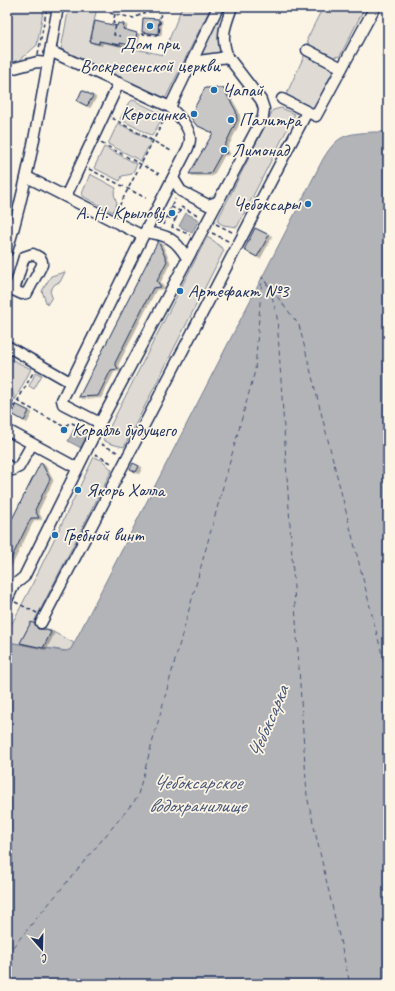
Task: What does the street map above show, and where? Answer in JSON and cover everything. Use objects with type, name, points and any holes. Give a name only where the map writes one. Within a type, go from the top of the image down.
[{"type":"street","points":[[7,252],[27,177],[58,7]]},
{"type":"street","points":[[168,112],[218,7]]},
{"type":"street","points":[[8,600],[11,581],[24,577],[94,434],[187,258],[210,221],[217,202],[263,117],[264,108],[261,100],[228,58],[223,42],[223,35],[232,7]]},
{"type":"street","points":[[282,99],[316,116],[375,7]]},
{"type":"street","points":[[308,50],[342,68]]},
{"type":"street","points":[[50,51],[119,83],[168,112],[179,116],[190,139],[188,148],[62,400],[63,404],[100,424]]},
{"type":"street","points":[[191,62],[228,58]]},
{"type":"street","points":[[7,70],[37,62],[48,63]]},
{"type":"street","points":[[66,196],[119,83]]},
{"type":"street","points":[[42,620],[307,112]]},
{"type":"street","points":[[27,177],[112,220],[144,234],[161,234],[179,245],[187,258]]},
{"type":"street","points":[[173,178],[181,191],[208,205],[217,202]]},
{"type":"street","points":[[7,346],[70,382]]},
{"type":"street","points":[[7,430],[77,468]]},
{"type":"street","points":[[7,464],[13,470],[19,467],[32,444]]},
{"type":"path","points":[[37,62],[47,7]]},
{"type":"path","points":[[107,7],[109,13],[134,18],[156,7]]},
{"type":"path","points":[[141,34],[159,36],[161,7]]},
{"type":"path","points":[[115,14],[113,23],[116,24],[114,35],[120,36]]},
{"type":"path","points":[[112,220],[168,112]]},
{"type":"path","points":[[105,114],[171,151]]},
{"type":"path","points":[[93,138],[159,174]]},
{"type":"path","points":[[80,165],[146,198]]},
{"type":"path","points":[[161,229],[175,199]]},
{"type":"path","points":[[171,207],[180,211]]},
{"type":"path","points":[[198,239],[172,227],[182,207],[210,221],[239,242]]},
{"type":"path","points":[[167,216],[175,220]]},
{"type":"path","points":[[208,231],[239,242]]},
{"type":"path","points":[[7,420],[16,401],[38,364]]},
{"type":"path","points":[[7,380],[14,406]]},
{"type":"path","points":[[7,401],[14,406]]},
{"type":"path","points":[[16,401],[65,427],[69,423],[72,423],[94,434]]},
{"type":"path","points":[[101,444],[127,457]]},
{"type":"path","points":[[96,454],[121,468]]},
{"type":"path","points":[[8,600],[42,620]]},
{"type":"shaded area","points":[[7,7],[44,7],[37,45],[20,60],[7,80]]},
{"type":"shaded area","points":[[69,7],[97,7],[90,42],[99,44],[99,41],[163,55],[182,7],[211,7],[165,99],[61,49]]},
{"type":"shaded area","points":[[220,7],[229,7],[223,55],[200,57],[200,48]]},
{"type":"shaded area","points":[[323,7],[365,7],[340,56],[330,58],[309,46],[307,39]]},
{"type":"shaded area","points":[[305,54],[334,69],[314,109],[286,95]]},
{"type":"shaded area","points":[[133,100],[164,115],[152,136],[120,119],[129,102]]},
{"type":"shaded area","points":[[281,108],[295,114],[237,227],[223,225],[217,221],[273,110]]},
{"type":"shaded area","points":[[118,123],[151,141],[141,161],[108,144]]},
{"type":"shaded area","points":[[104,147],[137,164],[132,174],[122,176],[120,181],[94,168]]},
{"type":"shaded area","points":[[90,174],[116,188],[114,194],[117,203],[113,212],[84,197],[82,194]]},
{"type":"shaded area","points":[[207,237],[224,250],[124,447],[111,444],[103,440]]},
{"type":"shaded area","points":[[65,272],[60,282],[55,284],[50,291],[52,297],[47,305],[42,291],[51,276]]},
{"type":"shaded area","points":[[7,357],[31,369],[15,400],[7,370]]},
{"type":"shaded area","points":[[36,372],[42,375],[34,389],[29,386]]},
{"type":"shaded area","points":[[94,457],[102,460],[112,470],[34,622],[74,643],[71,649],[67,651],[7,642],[7,633]]},
{"type":"water","name":"Чебоксарское водохранилище","points":[[388,132],[388,984],[7,984],[7,642],[62,651],[71,649],[323,159],[338,140],[349,135]]},
{"type":"water","points":[[186,213],[199,220],[192,233],[179,226]]},
{"type":"water","points":[[74,429],[88,435],[81,448],[68,441]]},
{"type":"building","name":"Дом при Воскресенской церкви","points":[[143,18],[159,19],[158,34],[142,32]]},
{"type":"building","points":[[95,21],[117,26],[118,23],[124,24],[123,29],[137,33],[134,46],[99,41],[99,44],[90,42]]},
{"type":"building","points":[[205,88],[223,88],[236,111],[237,120],[224,147],[227,153],[221,154],[210,174],[189,174],[213,133],[196,125],[190,116]]},
{"type":"building","points":[[82,90],[93,96],[87,106],[77,101]]},
{"type":"building","points":[[255,228],[269,235],[257,257],[244,250]]},
{"type":"building","points":[[158,241],[167,261],[157,281],[161,287],[153,288],[115,363],[118,369],[111,370],[98,396],[79,397]]},
{"type":"building","points":[[17,405],[29,411],[24,421],[12,414]]},
{"type":"building","points":[[41,462],[50,479],[35,510],[39,518],[31,518],[7,567],[7,516],[11,521]]},
{"type":"building","points":[[133,463],[139,466],[136,472],[130,469]]},
{"type":"building","points":[[31,622],[35,624],[38,629],[44,629],[51,632],[43,648],[20,643]]},
{"type":"waterway","points":[[383,56],[388,60]]},
{"type":"ferry route","points":[[7,954],[137,798],[255,371],[262,277],[299,325],[388,678]]},
{"type":"ferry route","points":[[265,281],[271,292],[277,317],[307,796],[350,984]]},
{"type":"place","name":"Дом при Воскресенской церкви","points":[[150,26]]},
{"type":"place","name":"Чапай","points":[[214,90]]},
{"type":"place","name":"Керосинка","points":[[194,114]]},
{"type":"place","name":"Палитра","points":[[231,120]]},
{"type":"place","name":"Лимонад","points":[[224,150]]},
{"type":"place","name":"Чебоксары","points":[[308,204]]},
{"type":"place","name":"А. Н. Крылову","points":[[172,213]]},
{"type":"place","name":"Артефакт №3","points":[[180,291]]},
{"type":"place","name":"Корабль будущего","points":[[64,430]]},
{"type":"place","name":"Якорь Холла","points":[[78,490]]},
{"type":"place","name":"Гребной винт","points":[[55,535]]},
{"type":"water label","name":"Чебоксарка","points":[[268,722]]}]
